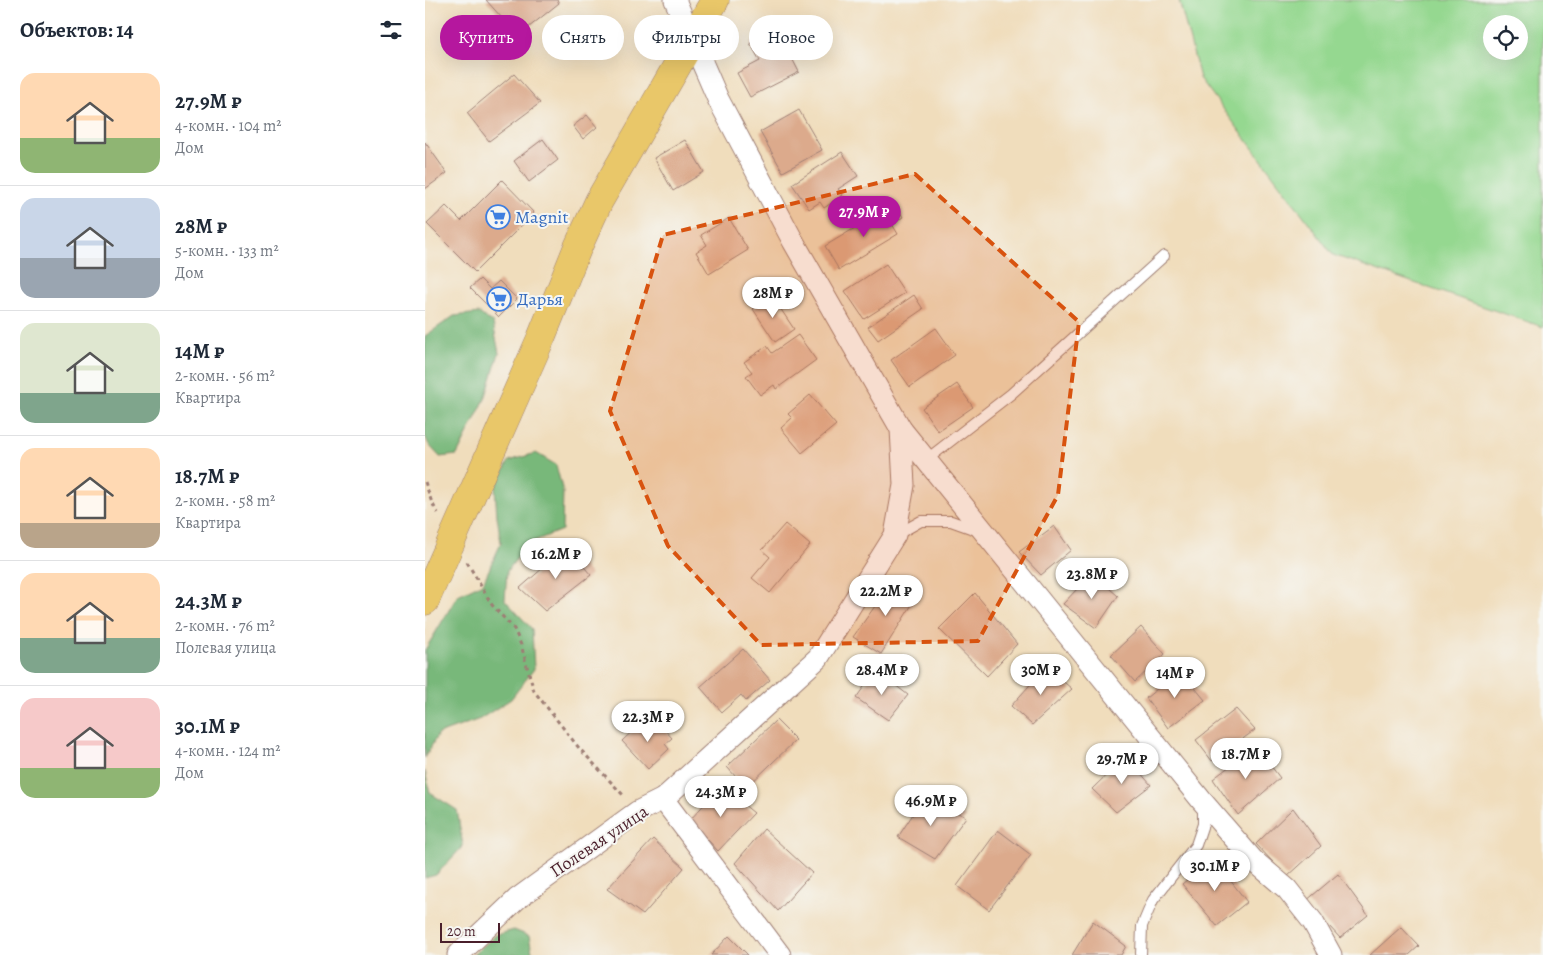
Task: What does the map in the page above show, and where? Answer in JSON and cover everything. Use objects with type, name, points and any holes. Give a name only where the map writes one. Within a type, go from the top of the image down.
[{"type":"main road","points":[[707,15],[715,0]]},
{"type":"main road","points":[[425,602],[599,201],[681,60]]},
{"type":"street","points":[[675,0],[681,15]]},
{"type":"street","points":[[700,60],[717,99],[793,241],[901,428],[1202,801],[1253,860],[1287,889],[1313,922],[1331,955]]},
{"type":"street","points":[[663,799],[818,658],[895,535],[904,485],[901,428]]},
{"type":"street","name":"Полевая улица","points":[[457,955],[517,899],[637,812],[663,799],[780,955]]},
{"type":"lane","points":[[926,460],[1011,394],[1164,256]]},
{"type":"lane","points":[[895,535],[921,521],[951,521],[987,534]]},
{"type":"lane","points":[[1141,955],[1142,926],[1153,900],[1196,845],[1203,824],[1202,801]]},
{"type":"path","points":[[454,538],[492,605],[514,629],[535,691],[579,748],[631,803],[637,812]]},
{"type":"highlighted area","points":[[915,174],[1079,322],[1058,495],[978,641],[761,645],[668,546],[610,411],[663,235]]},
{"type":"green space","points":[[1179,0],[1543,0],[1543,327],[1333,255],[1200,78]]},
{"type":"green space","points":[[479,313],[493,323],[499,353],[485,399],[457,455],[440,457],[429,445],[425,436],[425,336],[454,316]]},
{"type":"green space","points":[[536,453],[556,465],[563,492],[562,530],[529,543],[507,571],[505,600],[532,629],[534,669],[511,699],[480,719],[438,734],[425,758],[425,650],[458,595],[483,583],[501,543],[495,488],[509,461]]},
{"type":"green space","points":[[425,771],[430,793],[457,810],[463,846],[436,875],[425,878]]},
{"type":"green space","points":[[514,930],[529,936],[531,955],[473,955],[496,935]]},
{"type":"building","points":[[486,0],[557,0],[559,3],[532,25],[532,15],[499,15]]},
{"type":"building","points":[[793,60],[799,72],[750,97],[737,73],[760,61]]},
{"type":"building","points":[[514,74],[540,103],[489,141],[467,113]]},
{"type":"building","points":[[799,110],[822,150],[783,172],[760,132]]},
{"type":"building","points":[[587,115],[597,127],[583,139],[573,126]]},
{"type":"building","points":[[543,139],[558,160],[529,182],[514,161]]},
{"type":"building","points":[[685,140],[704,172],[673,191],[654,158]]},
{"type":"building","points":[[425,142],[447,173],[425,189]]},
{"type":"building","points":[[842,152],[858,176],[838,189],[843,195],[824,208],[820,202],[809,209],[792,184]]},
{"type":"building","points":[[502,180],[534,213],[475,272],[427,224],[446,206],[461,221]]},
{"type":"building","points":[[895,204],[903,217],[892,224],[898,234],[839,270],[825,246]]},
{"type":"building","points":[[729,218],[748,250],[709,274],[696,252],[707,245],[701,235]]},
{"type":"building","points":[[886,264],[905,293],[864,319],[845,291]]},
{"type":"building","points":[[480,279],[490,289],[499,281],[517,299],[499,317],[470,288]]},
{"type":"building","points":[[914,295],[923,309],[878,340],[868,327]]},
{"type":"building","points":[[772,296],[794,329],[775,342],[753,309]]},
{"type":"building","points":[[936,328],[955,355],[910,387],[891,360]]},
{"type":"building","points":[[798,335],[816,360],[776,389],[774,385],[760,395],[746,376],[752,372],[744,362],[767,346],[772,353]]},
{"type":"building","points":[[957,384],[973,407],[938,431],[922,408]]},
{"type":"building","points":[[810,395],[836,425],[802,453],[781,428],[792,418],[788,414]]},
{"type":"building","points":[[785,524],[810,545],[770,593],[752,578],[770,557],[762,550]]},
{"type":"building","points":[[1054,526],[1071,550],[1041,575],[1019,552]]},
{"type":"building","points":[[567,547],[591,575],[545,611],[520,588]]},
{"type":"building","points":[[1092,573],[1118,596],[1096,628],[1063,604]]},
{"type":"building","points":[[893,581],[918,595],[881,654],[853,637]]},
{"type":"building","points":[[975,593],[1017,644],[987,676],[939,629]]},
{"type":"building","points":[[1141,627],[1165,654],[1135,682],[1111,655]]},
{"type":"building","points":[[743,649],[770,680],[746,701],[741,695],[722,712],[700,687]]},
{"type":"building","points":[[1046,667],[1072,689],[1032,725],[1011,706]]},
{"type":"building","points":[[876,670],[908,695],[888,720],[856,698]]},
{"type":"building","points":[[1180,670],[1205,700],[1168,728],[1146,698]]},
{"type":"building","points":[[1236,709],[1255,730],[1212,761],[1196,740]]},
{"type":"building","points":[[655,719],[672,738],[665,744],[669,749],[648,769],[622,741],[640,724],[644,729]]},
{"type":"building","points":[[776,720],[796,740],[746,788],[727,767]]},
{"type":"building","points":[[1256,746],[1280,778],[1238,815],[1213,779]]},
{"type":"building","points":[[1126,756],[1151,785],[1116,812],[1092,789]]},
{"type":"building","points":[[721,786],[754,813],[718,851],[690,820]]},
{"type":"building","points":[[925,796],[966,817],[935,859],[898,837]]},
{"type":"building","points":[[1293,808],[1321,846],[1287,877],[1256,844]]},
{"type":"building","points":[[764,829],[812,873],[778,911],[735,863]]},
{"type":"building","points":[[998,830],[1031,855],[989,910],[957,886]]},
{"type":"building","points":[[653,839],[684,868],[643,915],[607,889]]},
{"type":"building","points":[[1213,858],[1247,902],[1217,926],[1182,884]]},
{"type":"building","points":[[1338,874],[1368,915],[1340,938],[1306,901]]},
{"type":"building","points":[[1093,921],[1126,946],[1121,955],[1072,955]]},
{"type":"building","points":[[1401,927],[1419,946],[1409,955],[1370,955]]},
{"type":"building","points":[[729,936],[748,955],[711,955]]},
{"type":"place","name":"Magnit","points":[[498,217]]},
{"type":"place","name":"Дарья","points":[[499,299]]}]
